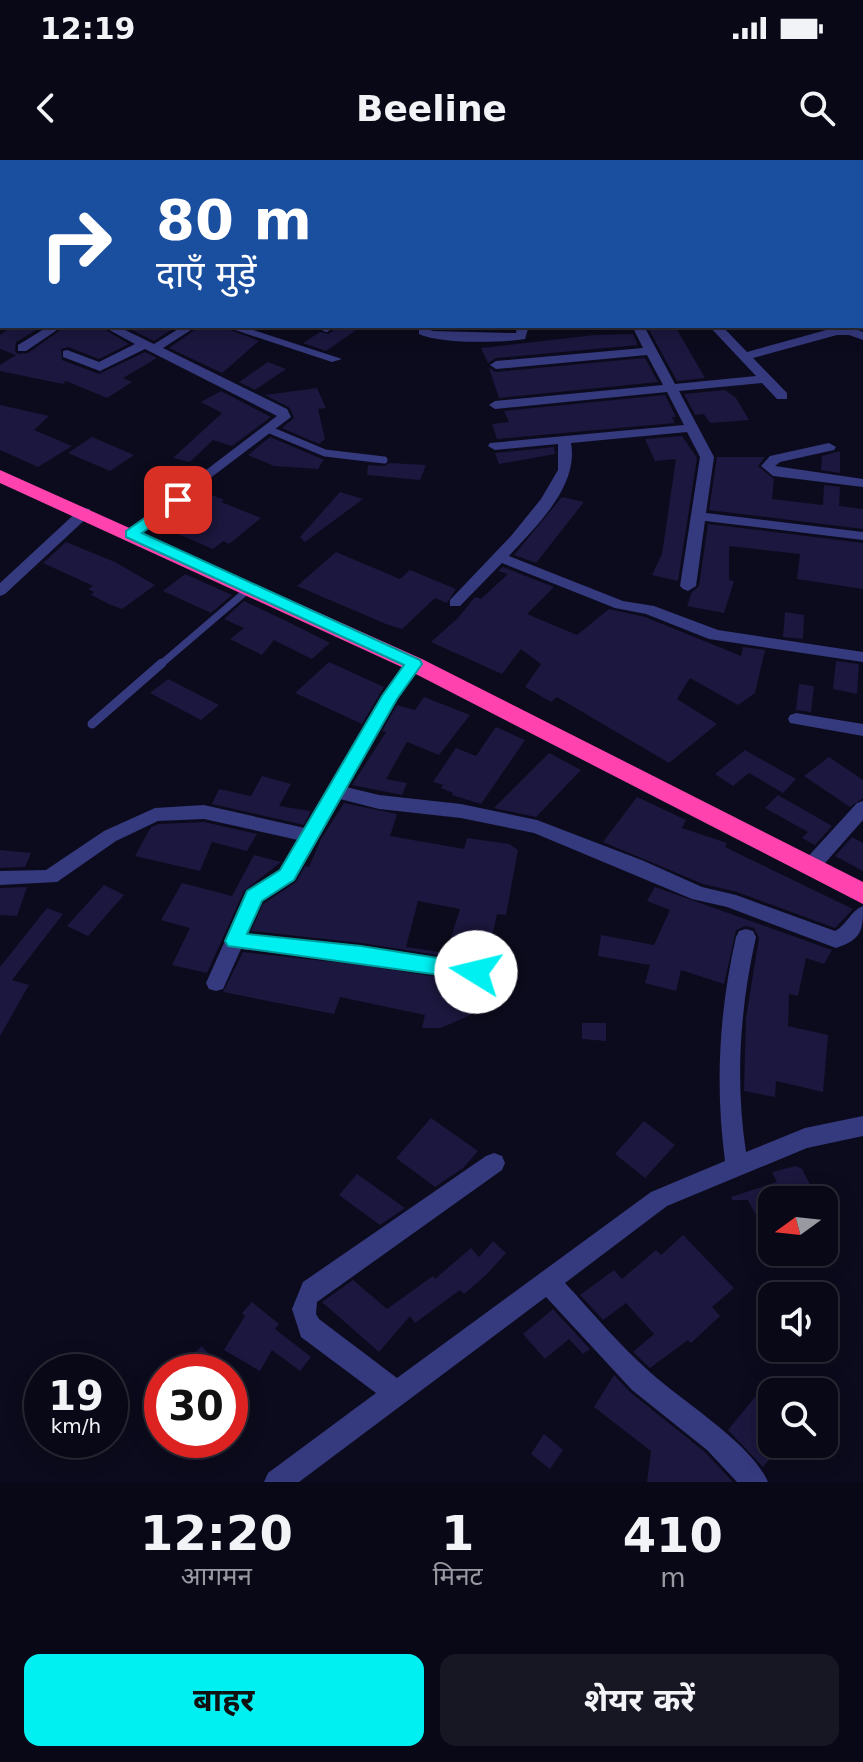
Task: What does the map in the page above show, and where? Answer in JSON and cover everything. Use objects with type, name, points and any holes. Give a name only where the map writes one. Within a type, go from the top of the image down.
[{"type":"highway","points":[[0,476],[414,664],[863,894]]},
{"type":"street","points":[[22,348],[54,328]]},
{"type":"street","points":[[112,328],[282,412],[282,421],[131,534]]},
{"type":"street","points":[[67,354],[100,367],[187,328]]},
{"type":"street","points":[[235,328],[336,359]]},
{"type":"street","points":[[424,328],[423,331],[431,335],[517,337],[523,333],[523,328]]},
{"type":"street","points":[[639,328],[707,457],[688,586]]},
{"type":"street","points":[[717,328],[782,396]]},
{"type":"street","points":[[744,357],[837,331],[851,331],[863,336]]},
{"type":"street","points":[[496,365],[650,351]]},
{"type":"street","points":[[495,405],[764,379]]},
{"type":"street","points":[[495,446],[693,428]]},
{"type":"street","points":[[455,603],[499,557],[565,471],[564,439]]},
{"type":"street","points":[[829,447],[775,459],[768,466],[769,470],[863,483]]},
{"type":"street","points":[[0,591],[85,512]]},
{"type":"street","points":[[699,516],[863,536]]},
{"type":"street","points":[[499,557],[620,605],[649,609],[715,635],[863,657]]},
{"type":"street","points":[[216,983],[254,897],[287,875],[390,696],[414,664]]},
{"type":"street","points":[[796,719],[863,730]]},
{"type":"street","points":[[335,791],[379,802],[461,811],[537,827],[699,894],[729,900],[836,940],[849,933],[863,914]]},
{"type":"street","points":[[811,866],[863,808]]},
{"type":"street","points":[[0,878],[50,877],[110,836],[155,815],[204,812],[310,836]]},
{"type":"street","points":[[737,1166],[728,1099],[730,1039],[738,967],[746,937]]},
{"type":"street","points":[[235,941],[361,954],[505,977]]},
{"type":"street","points":[[277,1482],[659,1199],[805,1138],[863,1126]]},
{"type":"street","points":[[397,1393],[310,1328],[303,1316],[303,1304],[311,1290],[494,1163]]},
{"type":"street","points":[[547,1281],[641,1381],[716,1441],[755,1482]]},
{"type":"lane","points":[[270,430],[325,453],[384,460]]},
{"type":"lane","points":[[92,724],[250,588]]},
{"type":"building","points":[[10,328],[40,328],[16,342],[15,351],[18,354],[28,353],[63,328],[102,328],[129,344],[99,359],[68,347],[61,349],[62,360],[99,374],[145,352],[157,358],[123,378],[132,382],[107,398],[66,381],[63,384],[0,371],[0,365],[16,355],[0,349],[0,335]]},
{"type":"building","points":[[128,328],[174,328],[154,341]]},
{"type":"building","points":[[197,328],[225,328],[259,341],[222,373],[169,348]]},
{"type":"building","points":[[336,328],[359,328],[326,351],[303,343],[320,332],[329,334]]},
{"type":"building","points":[[648,328],[676,328],[705,378],[677,381]]},
{"type":"building","points":[[633,334],[638,345],[496,358],[488,363],[481,348],[594,335]]},
{"type":"building","points":[[645,358],[658,382],[499,398],[489,368],[496,372]]},
{"type":"building","points":[[268,362],[286,369],[255,390],[239,382]]},
{"type":"building","points":[[317,388],[326,408],[318,409],[325,439],[319,444],[282,428],[294,418],[290,408],[265,395]]},
{"type":"building","points":[[725,390],[736,398],[749,420],[710,423],[704,414],[695,415],[684,394]]},
{"type":"building","points":[[221,391],[271,417],[232,446],[213,440],[190,462],[173,458],[222,413],[201,402]]},
{"type":"building","points":[[665,395],[676,417],[672,417],[675,423],[497,439],[492,424],[509,422],[504,411]]},
{"type":"building","points":[[0,405],[49,416],[34,430],[72,446],[38,467],[0,450]]},
{"type":"building","points":[[682,436],[697,458],[678,581],[652,575],[662,554],[676,459],[655,461],[645,439]]},
{"type":"building","points":[[92,437],[134,455],[110,471],[68,453]]},
{"type":"building","points":[[270,437],[324,459],[318,469],[274,466],[248,455]]},
{"type":"building","points":[[554,447],[555,454],[499,464],[495,453]]},
{"type":"building","points":[[840,452],[840,473],[821,470],[822,456]]},
{"type":"building","points":[[717,457],[765,457],[758,466],[774,479],[772,499],[823,505],[824,485],[840,487],[839,506],[863,509],[863,529],[709,510]]},
{"type":"building","points":[[389,463],[426,465],[420,480],[367,475],[368,465],[384,466]]},
{"type":"building","points":[[200,490],[261,518],[229,544],[223,541],[213,549],[154,524]]},
{"type":"building","points":[[340,492],[363,499],[305,542],[300,537]]},
{"type":"building","points":[[562,497],[584,502],[536,563],[514,555]]},
{"type":"building","points":[[708,524],[863,543],[863,589],[797,579],[800,554],[729,546],[729,580],[734,581],[724,613],[687,606],[692,592],[699,586]]},
{"type":"building","points":[[66,542],[115,562],[155,585],[122,609],[111,605],[91,595],[94,592],[88,589],[93,586],[43,563]]},
{"type":"building","points":[[336,552],[400,579],[410,570],[456,589],[447,603],[435,598],[402,629],[297,586]]},
{"type":"building","points":[[503,567],[554,587],[527,614],[577,635],[609,609],[645,617],[741,656],[743,647],[765,650],[755,693],[738,705],[690,678],[677,699],[717,724],[669,763],[557,697],[551,702],[525,687],[541,664],[521,649],[502,674],[431,642],[458,618],[475,597],[481,599],[508,574],[498,571]]},
{"type":"building","points":[[185,574],[232,595],[211,613],[163,591]]},
{"type":"building","points":[[244,601],[330,643],[312,659],[274,640],[262,655],[230,639],[244,628],[224,619]]},
{"type":"building","points":[[785,612],[804,615],[803,639],[783,637]]},
{"type":"building","points":[[836,661],[859,664],[857,694],[833,689]]},
{"type":"building","points":[[329,662],[384,687],[362,724],[295,693]]},
{"type":"building","points":[[168,679],[219,705],[201,720],[150,693]]},
{"type":"building","points":[[799,684],[814,686],[811,712],[796,710]]},
{"type":"building","points":[[424,697],[470,715],[439,755],[407,742],[386,779],[407,783],[402,795],[352,785],[386,732],[382,731],[397,705],[415,710]]},
{"type":"building","points":[[496,727],[525,740],[481,804],[452,795],[441,788],[443,785],[433,782],[456,748],[476,756]]},
{"type":"building","points":[[745,750],[796,779],[783,793],[749,773],[733,786],[715,774]]},
{"type":"building","points":[[549,753],[581,770],[536,817],[494,808]]},
{"type":"building","points":[[829,757],[863,780],[863,798],[850,807],[804,776]]},
{"type":"building","points":[[262,776],[291,784],[279,806],[311,811],[304,825],[212,804],[219,789],[251,796]]},
{"type":"building","points":[[778,795],[832,826],[815,845],[802,838],[808,832],[765,808]]},
{"type":"building","points":[[637,797],[686,820],[682,828],[727,843],[725,847],[853,909],[835,928],[737,892],[703,884],[603,842]]},
{"type":"building","points":[[344,803],[397,814],[390,836],[464,849],[467,838],[509,844],[518,850],[506,915],[497,914],[492,937],[474,934],[469,960],[361,943],[251,931],[263,904],[296,882],[305,866],[309,867],[321,839]],"holes":[[[418,901],[460,909],[446,953],[406,947]]]},
{"type":"building","points":[[204,822],[257,834],[247,851],[212,842],[200,871],[135,856],[151,827]]},
{"type":"building","points":[[852,837],[863,843],[863,871],[835,856]]},
{"type":"building","points":[[0,850],[31,853],[25,867],[0,868]]},
{"type":"building","points":[[254,855],[281,862],[244,891],[207,973],[172,965],[190,928],[161,920],[182,883],[232,896]]},
{"type":"building","points":[[104,885],[124,895],[88,936],[67,926]]},
{"type":"building","points":[[27,887],[17,916],[0,915],[0,888]]},
{"type":"building","points":[[655,887],[832,950],[824,964],[806,958],[798,996],[789,994],[788,1026],[828,1035],[823,1092],[776,1081],[775,1097],[744,1091],[746,1018],[759,938],[754,928],[745,926],[736,930],[724,984],[681,970],[676,991],[645,983],[650,965],[598,956],[601,935],[654,945],[670,910],[647,901]]},
{"type":"building","points":[[47,908],[63,914],[12,980],[29,985],[0,1036],[0,967]]},
{"type":"building","points":[[243,952],[361,965],[482,984],[477,1012],[441,1028],[422,1028],[425,1015],[340,997],[334,1014],[223,992]]},
{"type":"building","points":[[582,1023],[606,1023],[606,1041],[582,1039]]},
{"type":"building","points":[[431,1118],[478,1151],[463,1168],[435,1187],[396,1158]]},
{"type":"building","points":[[644,1121],[675,1145],[645,1178],[615,1154]]},
{"type":"building","points":[[796,1166],[802,1169],[811,1186],[765,1186],[777,1182],[772,1172]]},
{"type":"building","points":[[357,1174],[405,1208],[380,1225],[339,1195]]},
{"type":"building","points":[[758,1188],[758,1219],[748,1200],[732,1200],[731,1197]]},
{"type":"building","points":[[683,1235],[734,1288],[712,1307],[720,1316],[691,1343],[688,1340],[650,1368],[633,1352],[654,1334],[626,1303],[603,1320],[580,1295],[614,1270],[622,1279],[656,1250],[661,1255]]},
{"type":"building","points":[[493,1241],[506,1253],[486,1275],[464,1294],[460,1290],[415,1323],[410,1316],[379,1352],[322,1302],[353,1280],[387,1309],[433,1276],[435,1279],[471,1248],[479,1257]]},
{"type":"building","points":[[252,1302],[279,1324],[275,1329],[311,1357],[300,1371],[272,1350],[260,1371],[248,1364],[248,1354],[231,1354],[224,1350],[245,1316],[242,1313]]},
{"type":"building","points":[[553,1309],[590,1349],[583,1354],[569,1339],[545,1359],[523,1334]]},
{"type":"building","points":[[202,1346],[209,1354],[193,1354]]},
{"type":"building","points":[[614,1375],[630,1392],[705,1452],[733,1482],[647,1482],[651,1451],[594,1407]]},
{"type":"building","points":[[755,1397],[758,1400],[758,1458],[770,1458],[763,1467],[728,1430]]},
{"type":"building","points":[[544,1434],[563,1450],[550,1469],[531,1454]]},
{"type":"route","points":[[178,500],[131,534],[414,664],[390,696],[287,875],[254,897],[235,941],[361,954],[476,972]]}]
